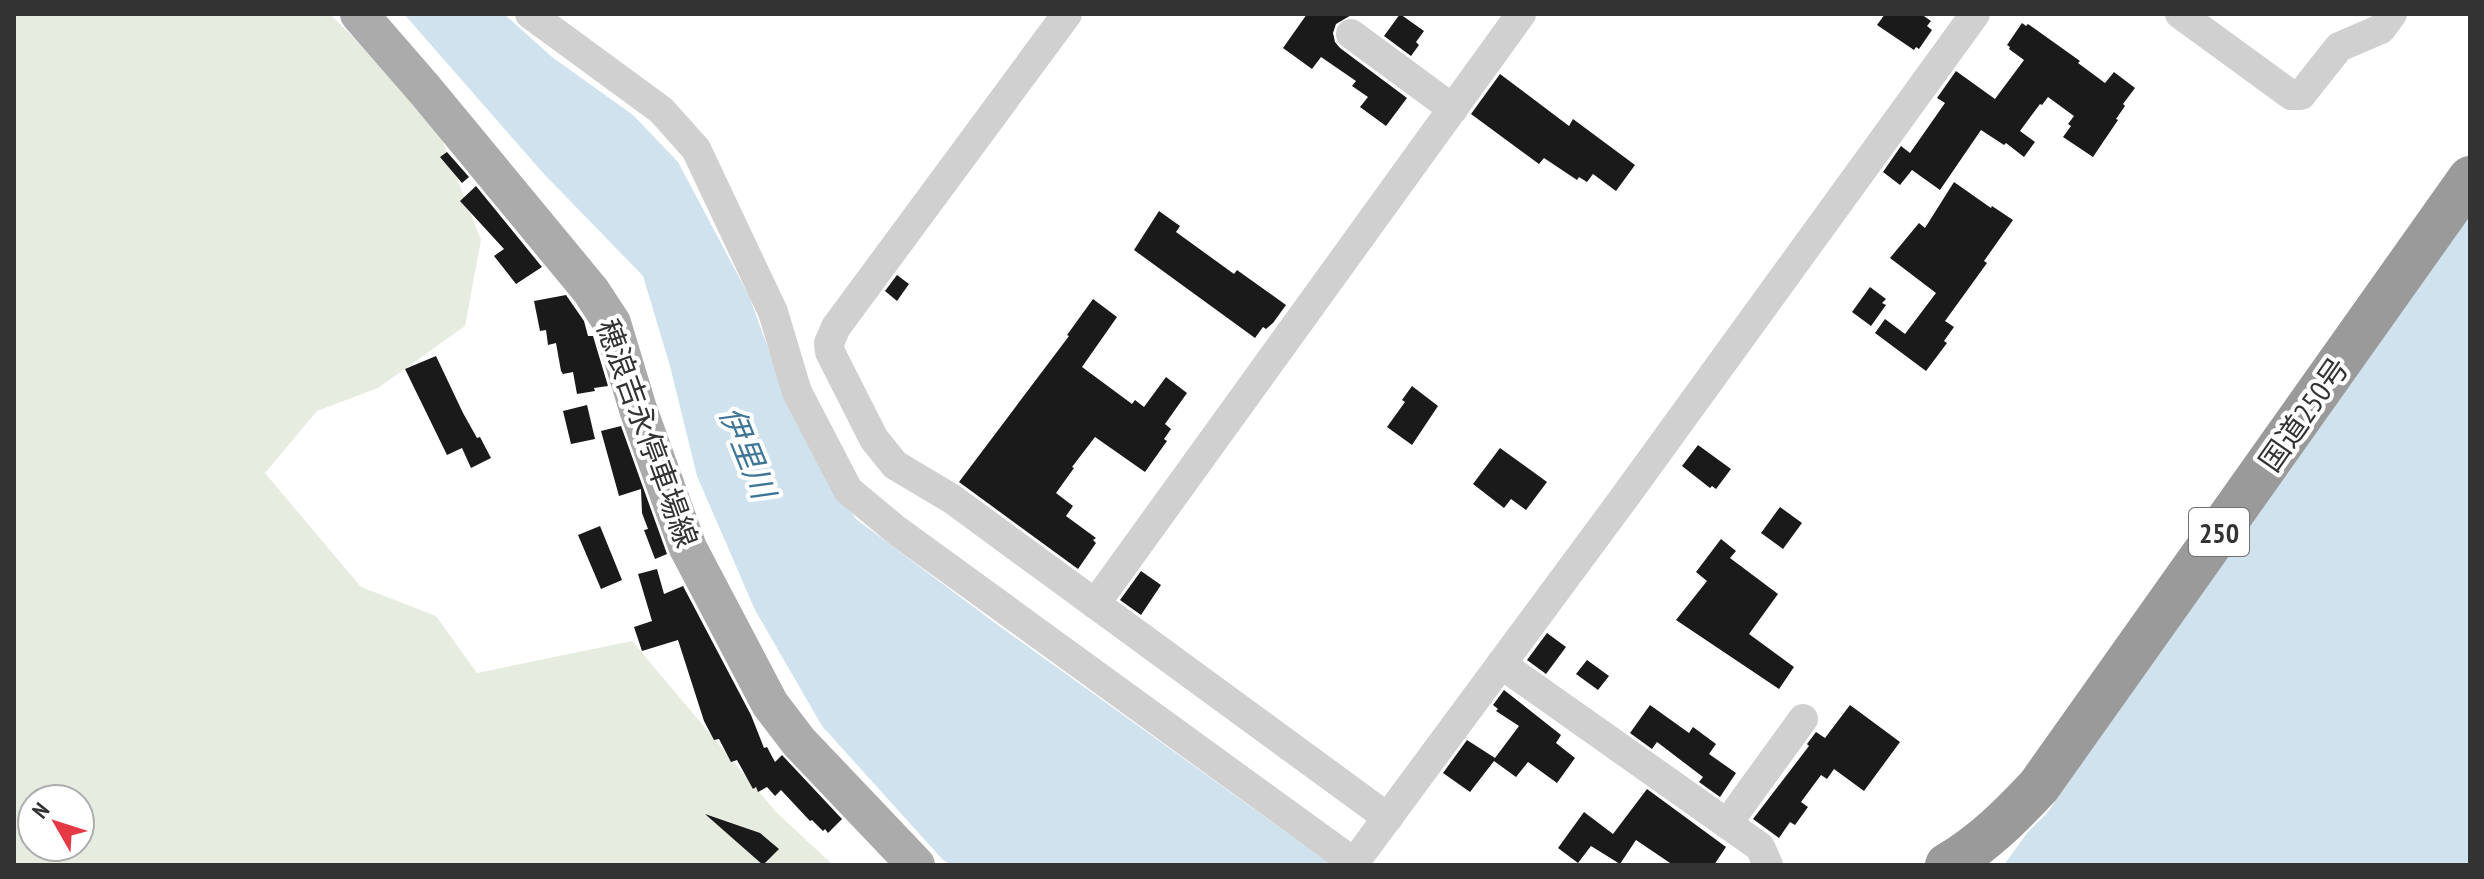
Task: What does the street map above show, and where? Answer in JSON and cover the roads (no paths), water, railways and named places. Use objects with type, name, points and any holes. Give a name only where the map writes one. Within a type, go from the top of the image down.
[{"type":"highway","name":"国道250号","points":[[1947,865],[1971,851],[2039,786],[2470,178]]},
{"type":"main road","name":"穂浪吉永停車場線","points":[[359,14],[591,291],[612,323],[638,409],[688,548],[770,704],[799,742],[916,865]]},
{"type":"street","points":[[530,14],[661,110],[696,149],[773,312],[797,392],[848,490],[896,530],[1355,864],[1975,14]]},
{"type":"street","points":[[1067,14],[836,327],[829,343],[830,352],[874,439],[895,465],[952,499],[1388,818]]},
{"type":"street","points":[[1095,604],[1521,14]]},
{"type":"street","points":[[2180,14],[2291,95],[2301,95],[2339,47],[2381,29],[2392,14]]},
{"type":"street","points":[[1351,34],[1453,109]]},
{"type":"street","points":[[1501,664],[1760,847],[1768,865]]},
{"type":"street","points":[[1727,824],[1803,719]]},
{"type":"street","points":[[1987,865],[2006,820]]},
{"type":"water","name":"伊里川","points":[[404,14],[504,14],[552,57],[633,115],[678,162],[749,296],[782,386],[818,461],[856,519],[1332,865],[952,865],[943,860],[822,726],[755,610],[697,476],[670,366],[643,276],[543,173]]},
{"type":"water","points":[[2470,213],[2470,865],[2004,865],[2027,833],[2047,813]]}]
